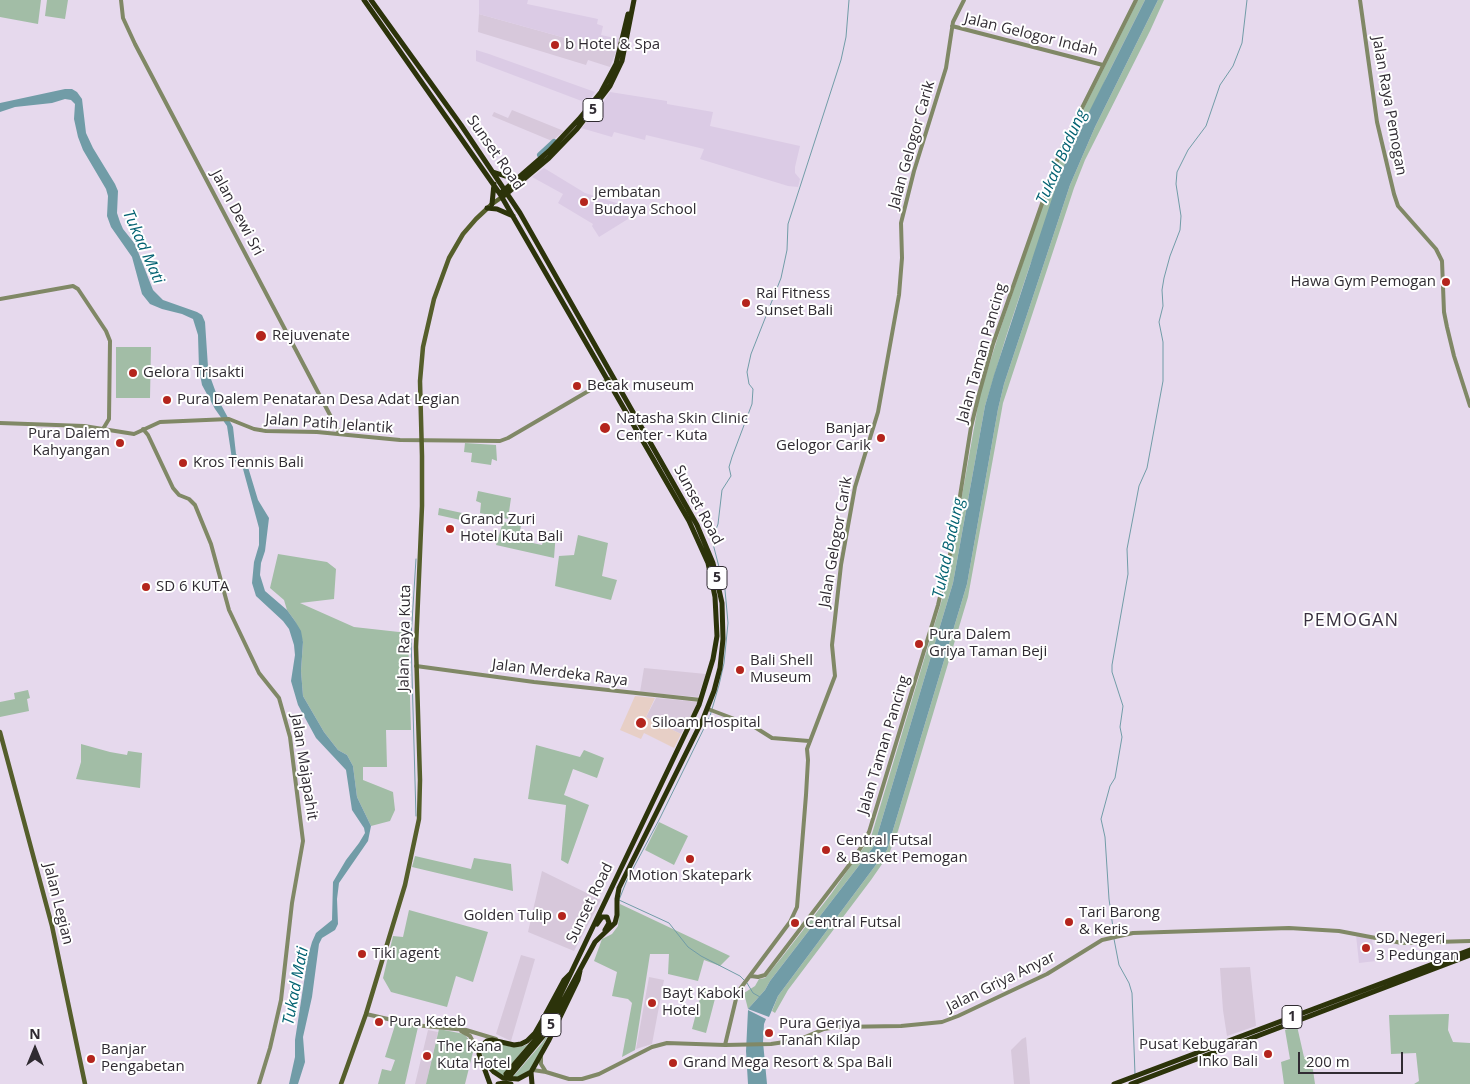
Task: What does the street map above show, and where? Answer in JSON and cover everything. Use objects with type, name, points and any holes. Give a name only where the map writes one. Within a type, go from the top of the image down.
[{"type":"highway","name":"Sunset Road","points":[[364,0],[494,184],[513,216],[689,521],[708,563],[715,597],[716,636],[713,659],[701,700],[544,1028],[508,1075],[545,1034],[581,966],[600,936],[615,924],[617,915],[616,899],[619,888],[708,709],[718,674],[723,640],[722,603],[716,572],[707,546],[692,516],[506,191],[371,0]]},
{"type":"highway","name":"5","points":[[501,196],[549,151],[579,119],[608,82],[618,60],[632,0]]},
{"type":"highway","name":"5","points":[[506,191],[548,158],[577,129],[610,86],[622,60],[632,0]]},
{"type":"highway","points":[[492,172],[517,180]]},
{"type":"highway","points":[[494,184],[491,204],[497,209],[513,216]]},
{"type":"highway","points":[[560,296],[565,293]]},
{"type":"highway","points":[[654,798],[662,803]]},
{"type":"highway","points":[[588,937],[602,917],[607,917],[609,923],[600,936]]},
{"type":"highway","name":"1","points":[[1131,1084],[1435,966],[1470,950]]},
{"type":"highway","name":"1","points":[[1117,1083],[1435,966],[1470,955]]},
{"type":"highway","points":[[480,1056],[497,1075],[503,1078],[518,1079],[532,1071],[578,980],[581,966]]},
{"type":"highway","points":[[490,1084],[480,1056],[480,1047],[489,1040],[498,1040],[514,1045],[527,1041],[538,1027],[564,980],[571,974]]},
{"type":"highway","points":[[532,1071],[532,1084]]},
{"type":"highway","points":[[498,1084],[511,1084]]},
{"type":"main road","name":"Jalan Raya Kuta","points":[[341,1084],[366,1014],[405,885],[419,819],[420,780],[416,625],[422,506],[420,376],[423,347],[434,299],[452,252],[463,234],[501,196]]},
{"type":"main road","name":"Jalan Legian","points":[[0,732],[52,926],[85,1084]]},
{"type":"street","name":"Jalan Dewi Sri","points":[[121,0],[124,18],[135,44],[340,434]]},
{"type":"street","name":"Jalan Gelogor Carik","points":[[725,1045],[737,994],[790,922],[797,907],[807,787],[807,751],[809,741],[834,680],[835,671],[832,660],[832,645],[840,573],[855,487],[878,412],[899,295],[902,258],[901,223],[914,171],[946,68],[952,26],[964,0]]},
{"type":"street","name":"Jalan Taman Pancing","points":[[751,976],[765,975],[852,860],[870,832],[938,605],[951,551],[971,427],[991,352],[1060,152],[1136,0]]},
{"type":"street","name":"Jalan Raya Pemogan","points":[[1360,0],[1378,128],[1394,194],[1398,206],[1436,249],[1442,261],[1444,312],[1454,356],[1470,406]]},
{"type":"street","name":"Jalan Gelogor Indah","points":[[952,26],[1103,65]]},
{"type":"street","points":[[0,298],[72,286],[78,289],[109,338],[109,419],[114,431]]},
{"type":"street","name":"Jalan Patih Jelantik","points":[[0,424],[84,426],[134,434],[142,429],[164,422],[229,419],[259,430],[317,432],[400,440],[503,440],[613,377]]},
{"type":"street","points":[[103,429],[109,419]]},
{"type":"street","name":"Jalan Majapahit","points":[[142,429],[148,435],[173,488],[179,495],[195,504],[211,544],[232,618],[259,672],[279,698],[290,737],[303,841],[292,903],[280,1000],[272,1043],[259,1084]]},
{"type":"street","points":[[334,434],[337,429]]},
{"type":"street","name":"Jalan Merdeka Raya","points":[[416,666],[534,682],[701,700]]},
{"type":"street","points":[[708,709],[753,726],[772,738],[809,741]]},
{"type":"street","name":"Jalan Griya Anyar","points":[[532,1071],[546,1072],[566,1078],[582,1079],[599,1074],[652,1047],[663,1044],[678,1042],[725,1045],[764,1044],[798,1040],[824,1029],[837,1027],[912,1025],[948,1021],[1047,974],[1098,942],[1133,933],[1290,928],[1340,931],[1402,944],[1470,941]]},
{"type":"street","points":[[366,1014],[414,1025],[473,1032],[498,1040]]},
{"type":"street","points":[[457,1030],[470,1036],[480,1056]]},
{"type":"street","points":[[541,1056],[541,1064],[546,1072]]},
{"type":"shaded area","points":[[479,0],[528,0],[527,4],[598,19],[597,24],[603,26],[601,35],[619,39],[616,52],[479,14]]},
{"type":"shaded area","name":"b Hotel & Spa","points":[[479,14],[616,52],[610,67],[588,60],[586,65],[478,32]]},
{"type":"shaded area","points":[[476,50],[595,92],[587,103],[476,61]]},
{"type":"shaded area","points":[[610,92],[667,101],[667,104],[713,112],[710,126],[800,146],[795,167],[795,173],[800,179],[798,187],[788,186],[700,159],[704,149],[646,135],[645,140],[614,132],[612,137],[581,128],[595,114]]},
{"type":"shaded area","points":[[512,110],[564,131],[552,141],[492,116],[494,112],[508,118]]},
{"type":"shaded area","name":"Jembatan Budaya School","points":[[544,168],[585,193],[632,208],[628,219],[599,237],[592,226],[593,224],[558,203],[563,194],[532,177]]},
{"type":"shaded area","points":[[644,668],[706,674],[698,697],[640,692]]},
{"type":"shaded area","name":"Siloam Hospital","points":[[635,696],[655,698],[646,717],[681,734],[674,748],[644,733],[641,739],[620,730]]},
{"type":"shaded area","points":[[656,698],[699,702],[681,734],[646,717]]},
{"type":"shaded area","name":"Golden Tulip","points":[[542,871],[601,900],[574,951],[528,932]]},
{"type":"shaded area","name":"SD Negeri 3 Pedungan","points":[[1356,935],[1372,939],[1376,961],[1359,963]]},
{"type":"shaded area","points":[[521,955],[535,959],[511,1041],[496,1034]]},
{"type":"shaded area","points":[[1250,967],[1256,1026],[1227,1036],[1220,968]]},
{"type":"shaded area","name":"Bayt Kaboki Hotel","points":[[649,977],[664,980],[652,1044],[636,1049]]},
{"type":"shaded area","name":"The Kana Kuta Hotel","points":[[428,1030],[438,1032],[426,1084],[415,1084]]},
{"type":"shaded area","points":[[1026,1037],[1030,1084],[1014,1084],[1011,1050]]},
{"type":"green space","points":[[0,0],[41,0],[38,24],[0,17]]},
{"type":"green space","points":[[47,0],[68,0],[65,19],[45,16]]},
{"type":"green space","points":[[1138,0],[1145,0],[1106,78],[1030,265],[1006,337],[985,406],[953,583],[874,846],[765,990],[748,1009],[744,993],[755,986],[759,979],[765,978],[831,894],[871,837],[946,586],[980,394],[1000,330],[1058,160]]},
{"type":"green space","points":[[1158,0],[1164,0],[1085,160],[1074,188],[1003,403],[968,597],[898,831],[889,854],[788,990],[775,1013],[772,1011],[778,996],[887,850],[967,584],[1004,384],[1070,185],[1095,127]]},
{"type":"green space","name":"Gelora Trisakti","points":[[116,347],[151,347],[150,398],[116,398]]},
{"type":"green space","points":[[465,443],[496,445],[497,461],[492,459],[491,465],[471,462],[472,453],[464,452]]},
{"type":"green space","points":[[478,491],[511,498],[508,519],[480,513],[481,503],[476,501]]},
{"type":"green space","points":[[439,508],[476,516],[474,523],[438,515]]},
{"type":"green space","points":[[503,522],[521,525],[519,540],[542,545],[546,531],[556,532],[554,558],[496,545]]},
{"type":"green space","points":[[578,535],[608,543],[602,576],[617,580],[611,600],[555,586],[559,556],[574,555]]},
{"type":"green space","points":[[278,554],[327,562],[336,569],[334,599],[300,603],[354,627],[408,633],[411,730],[386,730],[387,767],[363,767],[363,780],[393,792],[395,810],[390,821],[371,826],[357,797],[353,766],[347,755],[338,750],[324,732],[303,696],[301,671],[303,642],[284,600],[270,588]]},
{"type":"green space","points":[[28,690],[30,698],[27,699],[29,711],[0,717],[0,702],[15,699],[14,693]]},
{"type":"green space","points":[[81,744],[127,755],[128,751],[142,753],[140,788],[76,779],[81,762]]},
{"type":"green space","points":[[536,745],[580,757],[584,750],[604,758],[597,778],[573,769],[564,795],[589,805],[568,864],[561,860],[566,805],[528,799]]},
{"type":"green space","points":[[659,822],[688,836],[674,865],[645,850]]},
{"type":"green space","points":[[415,856],[471,869],[474,858],[511,864],[513,891],[412,867]]},
{"type":"green space","points":[[620,904],[730,956],[720,966],[704,960],[698,981],[668,974],[669,954],[650,954],[635,1050],[622,1057],[632,1003],[628,999],[612,996],[617,972],[594,961],[602,939],[612,934],[618,926]]},
{"type":"green space","points":[[409,910],[488,932],[473,982],[456,976],[447,1007],[391,992],[383,978],[393,936],[403,937]]},
{"type":"green space","points":[[703,987],[717,991],[706,1033],[692,1029]]},
{"type":"green space","points":[[1449,1014],[1448,1030],[1453,1042],[1470,1043],[1470,1084],[1414,1084],[1419,1081],[1416,1053],[1391,1054],[1389,1015]]},
{"type":"green space","points":[[396,1022],[418,1027],[405,1084],[378,1084],[382,1069],[391,1071],[395,1060],[385,1057]]},
{"type":"green space","points":[[1297,1026],[1304,1057],[1311,1056],[1315,1084],[1284,1084],[1281,1062],[1290,1059],[1285,1030]]},
{"type":"green space","points":[[552,1027],[532,1068],[520,1077],[512,1079],[500,1076],[486,1062],[482,1054],[482,1048],[489,1041],[512,1047],[521,1047],[528,1044],[504,1073],[512,1078],[542,1043]]},
{"type":"green space","points":[[439,1029],[464,1034],[472,1043],[474,1048],[465,1084],[426,1084]]},
{"type":"water","name":"Tukad Badung","points":[[1145,0],[1158,0],[1095,127],[1070,185],[1004,384],[967,584],[887,850],[778,996],[769,1017],[748,1009],[765,990],[874,846],[953,583],[985,406],[994,375],[1059,177]]},
{"type":"water","name":"Tukad Mati","points":[[72,89],[82,99],[86,133],[118,191],[117,213],[120,222],[135,244],[153,290],[163,300],[202,315],[205,322],[208,367],[211,379],[219,401],[233,427],[236,454],[248,467],[258,500],[269,518],[260,575],[265,591],[287,610],[301,631],[303,642],[301,671],[303,696],[324,732],[338,750],[347,755],[353,766],[357,797],[371,826],[368,841],[339,883],[337,899],[338,924],[335,930],[322,938],[319,944],[312,997],[303,1037],[305,1062],[298,1084],[289,1084],[295,1057],[295,1040],[308,956],[316,933],[332,920],[333,882],[365,833],[364,828],[352,810],[346,770],[316,738],[298,705],[291,681],[295,655],[289,629],[256,596],[252,583],[254,562],[259,545],[259,528],[243,469],[232,459],[227,426],[202,385],[199,369],[198,335],[193,319],[150,304],[142,294],[132,257],[111,227],[107,216],[108,196],[106,189],[83,150],[78,137],[74,119],[75,104],[71,100],[65,99],[52,103],[15,107],[0,112],[0,103]]},
{"type":"water","points":[[748,1010],[766,1019],[763,1042],[767,1084],[748,1084],[746,1051]]},
{"type":"waterway","points":[[744,980],[688,947],[669,923],[619,900],[627,880],[710,716],[719,685],[724,663],[728,623],[725,590],[712,540],[718,524],[722,490],[731,476],[729,467],[752,404],[753,389],[749,384],[747,372],[751,354],[781,278],[787,250],[788,224],[841,60],[846,37],[849,0]]},
{"type":"waterway","points":[[1114,935],[1109,899],[1105,837],[1101,819],[1110,786],[1115,778],[1122,737],[1120,727],[1123,706],[1112,672],[1112,665],[1128,574],[1127,549],[1139,486],[1147,468],[1163,381],[1163,342],[1159,322],[1163,306],[1162,290],[1164,278],[1180,230],[1181,216],[1176,184],[1177,172],[1188,150],[1206,126],[1220,85],[1233,66],[1242,43],[1247,0]]},
{"type":"waterway","points":[[540,155],[554,142]]},
{"type":"waterway","points":[[416,559],[411,638],[416,816]]},
{"type":"waterway","points":[[1114,939],[1119,965],[1132,993],[1135,1074]]},
{"type":"waterway","points":[[747,983],[753,993],[760,997]]},
{"type":"place","name":"b Hotel & Spa","points":[[555,45]]},
{"type":"place","name":"Jembatan Budaya School","points":[[584,202]]},
{"type":"place","name":"Hawa Gym Pemogan","points":[[1446,282]]},
{"type":"place","name":"Rai Fitness Sunset Bali","points":[[746,303]]},
{"type":"place","name":"Rejuvenate","points":[[261,336]]},
{"type":"place","name":"Gelora Trisakti","points":[[133,373]]},
{"type":"place","name":"Becak museum","points":[[577,386]]},
{"type":"place","name":"Pura Dalem Penataran Desa Adat Legian","points":[[167,400]]},
{"type":"place","name":"Natasha Skin Clinic Center - Kuta","points":[[605,428]]},
{"type":"place","name":"Banjar Gelogor Carik","points":[[881,438]]},
{"type":"place","name":"Pura Dalem Kahyangan","points":[[120,443]]},
{"type":"place","name":"Kros Tennis Bali","points":[[183,463]]},
{"type":"place","name":"Grand Zuri Hotel Kuta Bali","points":[[450,529]]},
{"type":"place","name":"SD 6 KUTA","points":[[146,587]]},
{"type":"place","name":"Pura Dalem Griya Taman Beji","points":[[919,644]]},
{"type":"place","name":"Bali Shell Museum","points":[[740,670]]},
{"type":"place","name":"Siloam Hospital","points":[[641,723]]},
{"type":"place","name":"Central Futsal & Basket Pemogan","points":[[826,850]]},
{"type":"place","name":"Motion Skatepark","points":[[690,859]]},
{"type":"place","name":"Golden Tulip","points":[[562,916]]},
{"type":"place","name":"Tari Barong & Keris","points":[[1069,922]]},
{"type":"place","name":"Central Futsal","points":[[795,923]]},
{"type":"place","name":"SD Negeri 3 Pedungan","points":[[1366,948]]},
{"type":"place","name":"Tiki agent","points":[[362,954]]},
{"type":"place","name":"Bayt Kaboki Hotel","points":[[652,1003]]},
{"type":"place","name":"Pura Keteb","points":[[379,1022]]},
{"type":"place","name":"Pura Geriya Tanah Kilap","points":[[769,1033]]},
{"type":"place","name":"Pusat Kebugaran Inko Bali","points":[[1268,1054]]},
{"type":"place","name":"The Kana Kuta Hotel","points":[[427,1056]]},
{"type":"place","name":"Banjar Pengabetan","points":[[91,1059]]},
{"type":"place","name":"Grand Mega Resort & Spa Bali","points":[[673,1063]]},
{"type":"district","name":"PEMOGAN","points":[[1351,621]]}]
